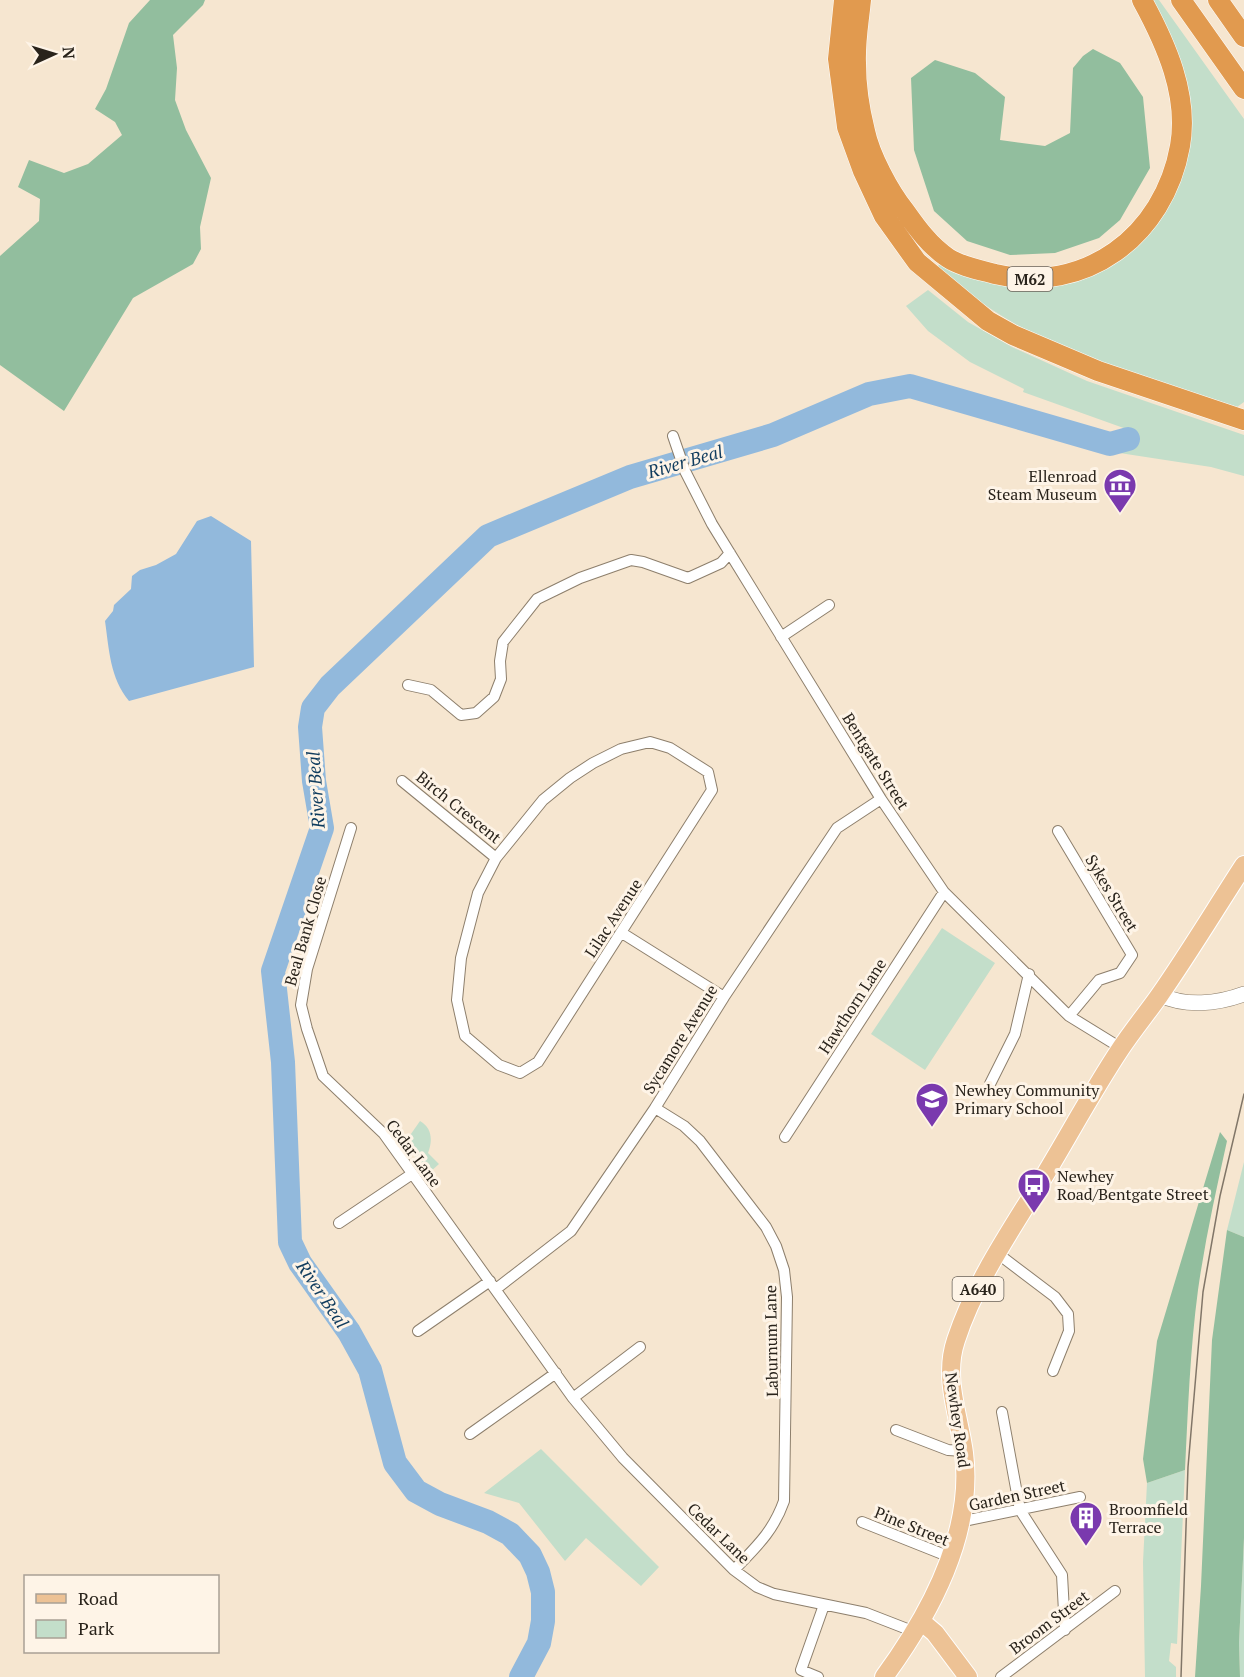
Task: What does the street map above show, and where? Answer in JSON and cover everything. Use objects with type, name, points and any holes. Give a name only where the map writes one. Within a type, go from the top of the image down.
[{"type":"highway","points":[[844,0],[838,59],[847,126],[863,171],[884,216],[917,262],[988,321],[1013,335],[1098,371],[1244,420]]},
{"type":"highway","name":"M62","points":[[861,0],[856,63],[865,132],[889,191],[923,236],[949,258],[995,274],[1035,279],[1080,270],[1098,263],[1113,253],[1131,240],[1146,224],[1156,211],[1171,181],[1180,145],[1180,99],[1175,74],[1166,49],[1142,0]]},
{"type":"highway","points":[[1181,0],[1244,89]]},
{"type":"highway","points":[[1218,0],[1244,37]]},
{"type":"main road","name":"A640","points":[[1160,994],[1244,865]]},
{"type":"main road","name":"Newhey Road","points":[[884,1677],[918,1627],[950,1557],[960,1522],[966,1481],[950,1371],[952,1356],[967,1312],[997,1253],[1121,1048],[1160,994]]},
{"type":"main road","points":[[918,1627],[935,1633],[968,1677]]},
{"type":"street","name":"Bentgate Street","points":[[673,435],[685,471],[712,524],[881,799],[944,892],[1069,1016],[1121,1048]]},
{"type":"street","points":[[408,685],[431,690],[460,715],[476,713],[494,697],[501,679],[500,661],[503,642],[537,599],[580,578],[631,560],[688,578],[721,563],[730,553]]},
{"type":"street","points":[[781,637],[829,605]]},
{"type":"street","name":"Birch Crescent","points":[[538,1062],[520,1073],[499,1065],[465,1036],[457,1000],[461,958],[478,892],[496,858],[543,800],[570,778],[621,749],[650,742],[670,748],[708,772],[712,790]]},
{"type":"street","name":"Birch Crescent","points":[[402,781],[496,858]]},
{"type":"street","name":"Lilac Avenue","points":[[538,1062],[712,790]]},
{"type":"street","name":"Sycamore Avenue","points":[[418,1332],[493,1285],[571,1231],[655,1108],[724,997],[837,828],[881,799]]},
{"type":"street","name":"Beal Bank Close","points":[[323,1077],[301,1005],[307,969],[351,828]]},
{"type":"street","name":"Sykes Street","points":[[1058,831],[1132,955],[1120,973],[1099,980],[1069,1016]]},
{"type":"street","name":"Hawthorn Lane","points":[[785,1137],[944,892]]},
{"type":"street","points":[[622,933],[724,997]]},
{"type":"street","points":[[990,1084],[1015,1034],[1029,974]]},
{"type":"street","points":[[1160,994],[1182,1002],[1206,1003],[1244,994]]},
{"type":"street","name":"Cedar Lane","points":[[323,1077],[384,1134],[573,1398],[623,1458],[734,1570],[757,1587],[765,1590],[918,1627]]},
{"type":"street","name":"Laburnum Lane","points":[[655,1108],[684,1126],[700,1141],[766,1227],[776,1246],[784,1270],[787,1308],[784,1501],[777,1520],[761,1542],[734,1570]]},
{"type":"street","points":[[339,1222],[412,1174]]},
{"type":"street","points":[[997,1253],[1055,1297],[1068,1314],[1069,1331],[1053,1371]]},
{"type":"street","points":[[573,1398],[640,1347]]},
{"type":"street","points":[[470,1434],[556,1373]]},
{"type":"street","points":[[1002,1412],[1020,1510],[1062,1575],[1065,1630]]},
{"type":"street","points":[[896,1430],[948,1450],[963,1451]]},
{"type":"street","name":"Garden Street","points":[[960,1522],[1080,1497]]},
{"type":"street","name":"Pine Street","points":[[862,1522],[950,1557]]},
{"type":"street","name":"Broom Street","points":[[1002,1677],[1115,1591]]},
{"type":"street","points":[[818,1677],[801,1670],[824,1605]]},
{"type":"green space","points":[[150,0],[205,0],[203,5],[173,35],[177,68],[175,100],[186,130],[211,178],[200,227],[201,249],[193,264],[133,298],[64,411],[0,365],[0,256],[39,221],[40,199],[18,187],[29,160],[64,173],[88,164],[122,135],[115,122],[95,109],[106,89],[129,23]]},
{"type":"green space","points":[[1147,0],[1159,0],[1244,119],[1244,402],[1237,407],[1111,366],[1049,341],[991,309],[937,267],[943,261],[986,278],[1118,257],[1187,139]]},
{"type":"green space","points":[[1093,49],[1120,63],[1143,97],[1150,168],[1120,220],[1099,238],[1055,253],[1010,255],[967,241],[934,211],[914,150],[911,78],[935,60],[975,73],[1005,97],[1000,140],[1045,146],[1070,133],[1073,68],[1083,56]]},
{"type":"green space","points":[[928,290],[968,322],[1012,347],[1087,381],[1244,435],[1244,476],[1211,467],[1113,452],[1131,445],[1132,431],[1023,392],[1024,389],[970,362],[928,331],[906,306]]},
{"type":"green space","points":[[942,928],[995,963],[925,1070],[871,1034]]},
{"type":"green space","points":[[420,1121],[427,1127],[430,1135],[431,1144],[428,1153],[439,1164],[429,1173],[404,1144]]},
{"type":"green space","points":[[1220,1132],[1227,1141],[1207,1234],[1195,1312],[1185,1470],[1147,1483],[1143,1459],[1157,1341]]},
{"type":"green space","points":[[1244,1162],[1244,1237],[1227,1230]]},
{"type":"green space","points":[[1227,1230],[1244,1237],[1244,1538],[1239,1643],[1240,1677],[1195,1677],[1212,1340]]},
{"type":"green space","points":[[541,1449],[659,1567],[641,1586],[586,1538],[565,1561],[519,1503],[484,1493]]},
{"type":"green space","points":[[1185,1470],[1177,1644],[1171,1643],[1169,1661],[1176,1667],[1176,1677],[1145,1677],[1143,1562],[1147,1483]]},
{"type":"green space","points":[[1244,1538],[1244,1677],[1240,1677],[1239,1643]]},
{"type":"water","points":[[211,516],[251,541],[254,667],[129,701],[114,673],[105,621],[113,611],[114,605],[131,589],[132,576],[176,554],[197,521]]},
{"type":"waterway","name":"River Beal","points":[[521,1677],[539,1643],[543,1621],[543,1592],[538,1572],[530,1555],[510,1534],[488,1522],[440,1504],[416,1491],[395,1463],[370,1370],[349,1332],[300,1263],[290,1242],[283,1062],[273,971],[322,828],[314,781],[310,727],[313,708],[330,686],[488,536],[630,477],[773,435],[869,394],[910,386],[1110,444],[1128,439]]},
{"type":"tram line","points":[[1181,1677],[1188,1467],[1203,1292],[1220,1196],[1244,1094]]},
{"type":"place","name":"Ellenroad Steam Museum","points":[[1120,514]]},
{"type":"place","name":"Newhey Community Primary School","points":[[932,1128]]},
{"type":"place","name":"Newhey Road/Bentgate Street","points":[[1034,1214]]},
{"type":"place","name":"Broomfield Terrace","points":[[1086,1547]]}]
